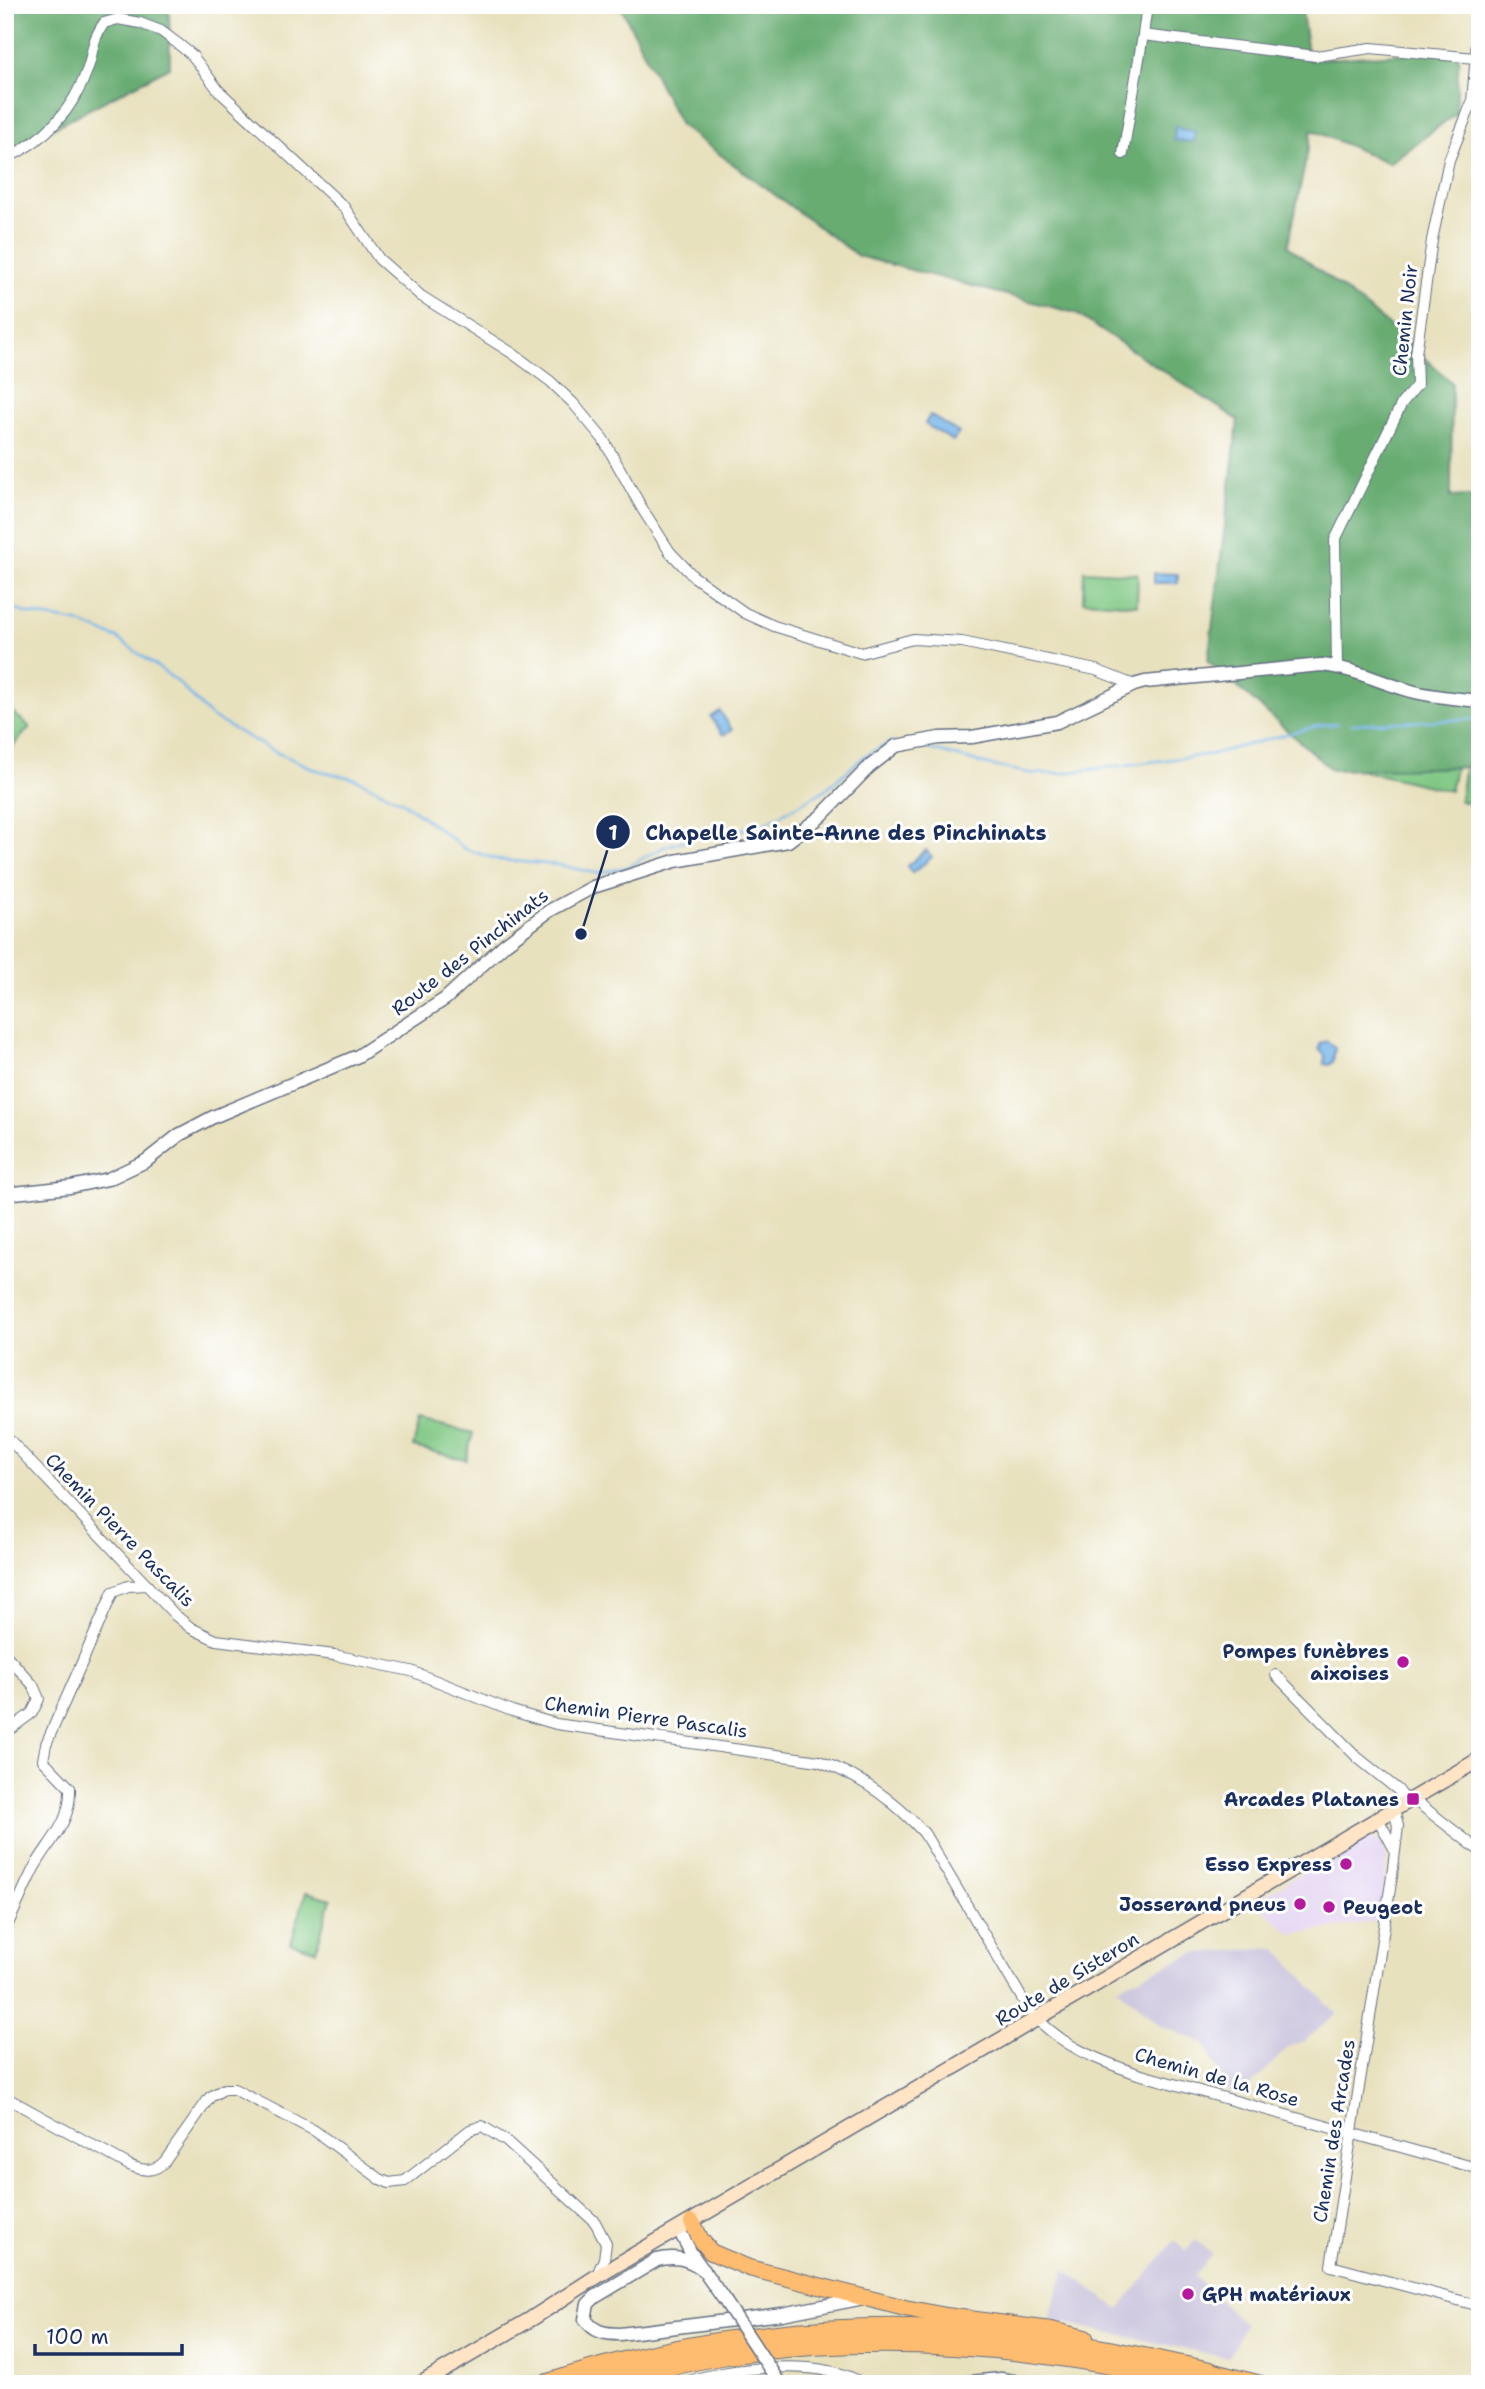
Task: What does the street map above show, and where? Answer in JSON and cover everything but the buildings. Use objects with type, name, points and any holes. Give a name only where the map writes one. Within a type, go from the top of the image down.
[{"type":"highway","points":[[688,2230],[724,2259],[866,2298],[946,2316],[1051,2330],[1120,2346],[1205,2377]]},
{"type":"highway","points":[[545,2384],[573,2374],[715,2341],[769,2334],[925,2328],[1064,2341],[1205,2377]]},
{"type":"highway","points":[[597,2384],[721,2356],[840,2344],[942,2344],[1037,2352],[1261,2384]]},
{"type":"main road","name":"Route de Sisteron","points":[[531,2319],[602,2285],[783,2169],[1480,1759]]},
{"type":"main road","name":"Route de Sisteron","points":[[420,2384],[531,2319],[596,2277],[688,2230]]},
{"type":"street","points":[[1123,155],[1147,5]]},
{"type":"street","name":"Chemin Noir","points":[[1337,667],[1335,540],[1402,403],[1417,385],[1416,354],[1432,240],[1449,160],[1472,102],[1480,5]]},
{"type":"street","points":[[5,159],[38,140],[62,117],[81,88],[93,39],[104,23],[118,19],[161,31],[192,55],[219,91],[344,208],[379,259],[421,296],[538,371],[573,403],[612,453],[660,538],[693,576],[719,596],[745,613],[774,626],[861,653],[913,639],[962,642],[1096,670],[1134,685]]},
{"type":"street","points":[[1143,35],[1316,56],[1371,48],[1475,58]]},
{"type":"street","name":"Route des Pinchinats","points":[[5,1194],[70,1187],[108,1179],[146,1161],[179,1135],[213,1117],[358,1056],[445,999],[505,944],[549,911],[593,887],[675,861],[788,841],[820,817],[869,767],[896,746],[939,738],[972,737],[1057,722],[1134,685],[1217,674],[1321,665],[1337,667],[1414,692],[1480,701]]},
{"type":"street","name":"Chemin Pierre Pascalis","points":[[5,1435],[175,1615],[191,1628],[216,1640],[379,1663],[423,1675],[512,1711],[556,1724],[819,1760],[848,1771],[906,1813],[924,1833],[1021,1998],[1037,2019]]},
{"type":"street","points":[[5,1930],[32,1872],[58,1833],[71,1805],[70,1788],[43,1760],[46,1744],[113,1592],[128,1586],[147,1585]]},
{"type":"street","points":[[5,1654],[33,1685],[39,1699],[32,1713],[5,1733]]},
{"type":"street","points":[[1276,1675],[1358,1758],[1398,1790],[1405,1803],[1480,1851]]},
{"type":"street","name":"Chemin des Arcades","points":[[1405,1803],[1398,1826],[1331,2266],[1480,2306]]},
{"type":"street","points":[[1378,1819],[1395,1851]]},
{"type":"street","name":"Chemin de la Rose","points":[[1037,2019],[1088,2057],[1138,2074],[1480,2169]]},
{"type":"street","points":[[5,2097],[128,2165],[150,2171],[159,2168],[165,2161],[210,2096],[224,2089],[234,2089],[315,2130],[370,2172],[389,2183],[405,2180],[470,2130],[482,2126],[506,2141],[595,2222],[606,2243],[604,2259],[596,2277]]},
{"type":"street","points":[[688,2230],[704,2270],[779,2383]]},
{"type":"street","points":[[704,2270],[681,2258],[657,2260],[595,2297],[587,2304],[585,2319],[591,2328],[600,2333],[620,2334],[782,2314],[866,2298]]},
{"type":"street","points":[[681,2384],[725,2372],[785,2368],[837,2372],[863,2384]]},
{"type":"street","points":[[947,2384],[981,2379],[1032,2384]]},
{"type":"shaded area","points":[[1363,1836],[1381,1841],[1387,1860],[1380,1921],[1292,1934],[1254,1902]]},
{"type":"shaded area","points":[[1276,1948],[1337,2014],[1303,2042],[1289,2047],[1240,2096],[1230,2093],[1204,2043],[1161,2026],[1117,1987],[1195,1953]]},
{"type":"shaded area","points":[[1196,2239],[1212,2254],[1194,2276],[1245,2325],[1228,2358],[1049,2320],[1065,2269],[1119,2309],[1174,2241],[1186,2251]]},
{"type":"green space","points":[[5,5],[169,5],[170,67],[5,153]]},
{"type":"green space","points":[[620,5],[1301,5],[1309,60],[1459,50],[1456,114],[1389,163],[1312,130],[1288,246],[1385,322],[1452,383],[1451,497],[1480,495],[1480,767],[1332,770],[1208,661],[1238,420],[1075,313],[858,256],[680,125]]},
{"type":"green space","points":[[1084,571],[1138,574],[1137,605],[1083,601]]},
{"type":"green space","points":[[10,710],[30,727],[5,755],[5,715]]},
{"type":"green space","points":[[1467,748],[1480,749],[1480,805],[1460,801]]},
{"type":"green space","points":[[1459,750],[1450,791],[1364,771],[1360,760]]},
{"type":"green space","points":[[420,1420],[473,1433],[466,1460],[413,1447]]},
{"type":"green space","points":[[306,1892],[331,1899],[316,1950],[291,1943]]},
{"type":"water","points":[[1175,126],[1195,131],[1194,142],[1174,140]]},
{"type":"water","points":[[930,415],[959,433],[953,441],[925,424]]},
{"type":"water","points":[[1154,573],[1178,574],[1178,583],[1154,583]]},
{"type":"water","points":[[720,711],[732,730],[723,735],[711,717]]},
{"type":"water","points":[[926,850],[932,857],[912,873],[907,866]]},
{"type":"water","points":[[1327,1041],[1335,1048],[1333,1062],[1329,1065],[1324,1064],[1325,1056],[1319,1049],[1320,1043]]},
{"type":"waterway","points":[[5,606],[29,614],[77,622],[117,638],[178,682],[210,716],[273,751],[317,770],[356,779],[403,802],[465,849],[499,860],[559,865],[595,873],[625,868],[664,847],[709,833],[759,827],[825,790],[866,755],[893,741]]},
{"type":"waterway","points":[[1352,724],[1480,719]]},
{"type":"waterway","points":[[922,747],[1034,774],[1063,773],[1213,754],[1321,725],[1337,724]]},
{"type":"place","name":"Chapelle Sainte-Anne des Pinchinats","points":[[581,934]]},
{"type":"place","name":"Pompes funèbres aixoises","points":[[1403,1662]]},
{"type":"place","name":"Arcades Platanes","points":[[1413,1799]]},
{"type":"place","name":"Esso Express","points":[[1346,1864]]},
{"type":"place","name":"Josserand pneus","points":[[1300,1904]]},
{"type":"place","name":"Peugeot","points":[[1329,1907]]},
{"type":"place","name":"GPH matériaux","points":[[1188,2294]]}]
